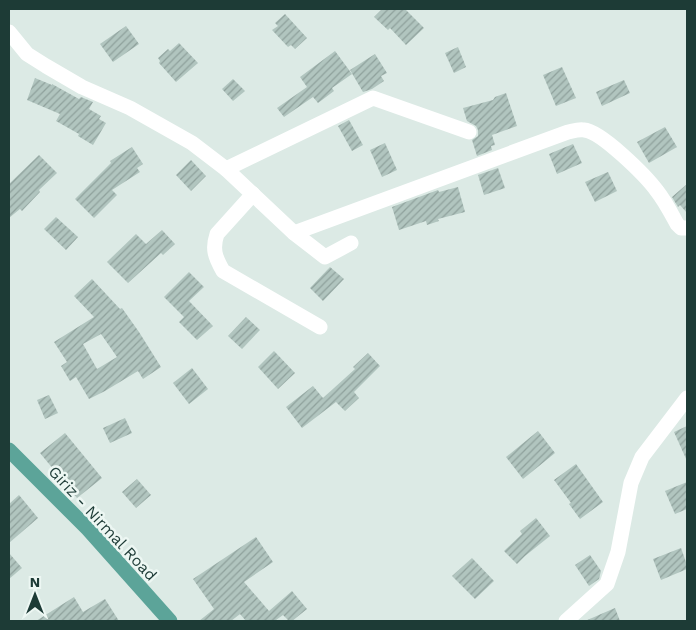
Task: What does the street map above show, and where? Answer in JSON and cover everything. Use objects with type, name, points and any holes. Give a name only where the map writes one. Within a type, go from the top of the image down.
[{"type":"main road","name":"Giriz - Nirmal Road","points":[[9,450],[88,529],[170,621]]},
{"type":"street","points":[[9,32],[28,54],[82,87],[130,108],[192,143],[226,169],[294,233],[325,257],[351,244]]},
{"type":"street","points":[[226,169],[373,98],[469,132]]},
{"type":"street","points":[[294,233],[568,132],[584,130],[595,133],[612,146],[649,181],[659,192],[677,224],[681,228],[687,228]]},
{"type":"street","points":[[254,194],[217,234],[215,257],[223,271],[320,326]]},
{"type":"street","points":[[566,621],[607,584],[618,552],[631,483],[642,457],[687,398]]},
{"type":"building","points":[[382,9],[405,9],[424,28],[406,45],[390,28],[388,30],[374,17]]},
{"type":"building","points":[[285,14],[307,38],[295,49],[291,45],[288,47],[272,30],[278,26],[275,23]]},
{"type":"building","points":[[126,26],[139,44],[113,62],[100,44]]},
{"type":"building","points":[[179,43],[198,63],[176,82],[159,63],[158,58],[168,49],[170,51]]},
{"type":"building","points":[[458,47],[466,67],[454,73],[445,53]]},
{"type":"building","points":[[335,51],[352,74],[332,88],[334,91],[318,103],[313,97],[284,117],[277,108],[307,87],[300,77]]},
{"type":"building","points":[[375,54],[387,73],[381,76],[384,81],[372,89],[363,92],[350,70]]},
{"type":"building","points":[[562,67],[576,98],[556,106],[543,75]]},
{"type":"building","points":[[35,78],[52,84],[79,99],[81,97],[93,102],[89,109],[101,116],[99,119],[106,123],[93,145],[78,136],[79,134],[56,121],[60,114],[27,100]]},
{"type":"building","points":[[233,79],[245,91],[233,101],[222,89]]},
{"type":"building","points":[[624,80],[630,93],[602,106],[596,92]]},
{"type":"building","points":[[506,93],[517,126],[492,135],[495,145],[491,146],[492,150],[477,156],[472,140],[478,136],[478,130],[476,126],[467,121],[463,108],[493,100],[495,97]]},
{"type":"building","points":[[349,120],[363,145],[352,151],[338,126]]},
{"type":"building","points":[[665,127],[677,147],[649,163],[637,142]]},
{"type":"building","points":[[385,143],[397,170],[382,177],[370,150]]},
{"type":"building","points":[[573,144],[582,163],[557,174],[549,154]]},
{"type":"building","points":[[132,147],[143,164],[137,168],[140,172],[112,190],[117,195],[94,218],[75,199],[111,163],[110,161]]},
{"type":"building","points":[[39,155],[57,173],[39,190],[40,192],[22,211],[20,209],[9,218],[9,184]]},
{"type":"building","points":[[191,160],[206,176],[191,191],[176,175]]},
{"type":"building","points":[[498,168],[505,188],[484,195],[478,175]]},
{"type":"building","points":[[608,172],[617,191],[595,202],[585,182]]},
{"type":"building","points":[[687,184],[687,213],[680,205],[678,207],[672,197]]},
{"type":"building","points":[[458,187],[465,212],[438,219],[439,221],[427,225],[426,221],[399,230],[392,207],[438,190],[439,192]]},
{"type":"building","points":[[56,217],[78,237],[66,250],[44,229]]},
{"type":"building","points":[[162,230],[175,244],[163,255],[161,253],[128,283],[107,262],[136,234],[146,244]]},
{"type":"building","points":[[330,267],[344,279],[323,301],[310,288]]},
{"type":"building","points":[[189,272],[204,287],[189,301],[213,326],[197,340],[179,322],[184,317],[164,297]]},
{"type":"building","points":[[92,279],[120,309],[122,308],[161,367],[143,379],[138,371],[89,399],[76,377],[70,381],[61,366],[67,362],[54,342],[94,317],[74,296]],"holes":[[[101,334],[117,357],[97,369],[83,344]]]},
{"type":"building","points":[[246,317],[260,330],[242,349],[228,336]]},
{"type":"building","points":[[274,351],[295,373],[278,389],[258,367]]},
{"type":"building","points":[[368,353],[380,366],[354,392],[359,398],[345,411],[336,402],[302,428],[286,407],[313,386],[323,398],[355,369],[353,367]]},
{"type":"building","points":[[192,368],[208,389],[189,404],[173,383]]},
{"type":"building","points":[[49,395],[58,413],[45,419],[37,400]]},
{"type":"building","points":[[125,418],[132,433],[110,443],[103,428]]},
{"type":"building","points":[[687,426],[687,461],[674,432]]},
{"type":"building","points":[[538,431],[555,453],[523,479],[506,457]]},
{"type":"building","points":[[65,433],[102,478],[77,498],[40,453]]},
{"type":"building","points":[[576,464],[603,502],[580,519],[554,480]]},
{"type":"building","points":[[137,479],[151,495],[136,508],[122,492]]},
{"type":"building","points":[[687,482],[687,509],[675,514],[665,491]]},
{"type":"building","points":[[19,495],[38,518],[9,543],[9,504]]},
{"type":"building","points":[[536,518],[550,536],[517,564],[504,551],[522,534],[520,531]]},
{"type":"building","points":[[256,537],[273,562],[244,582],[269,611],[292,591],[307,609],[292,621],[289,621],[283,615],[277,621],[246,621],[240,614],[231,621],[199,621],[214,609],[193,579]]},
{"type":"building","points":[[681,548],[687,569],[661,580],[653,559]]},
{"type":"building","points":[[9,553],[22,568],[9,579]]},
{"type":"building","points":[[590,555],[601,571],[599,579],[589,586],[575,565]]},
{"type":"building","points":[[472,558],[494,581],[475,599],[452,576]]},
{"type":"building","points":[[74,597],[83,612],[105,599],[119,621],[36,621]]},
{"type":"building","points":[[615,608],[620,621],[585,621]]}]
